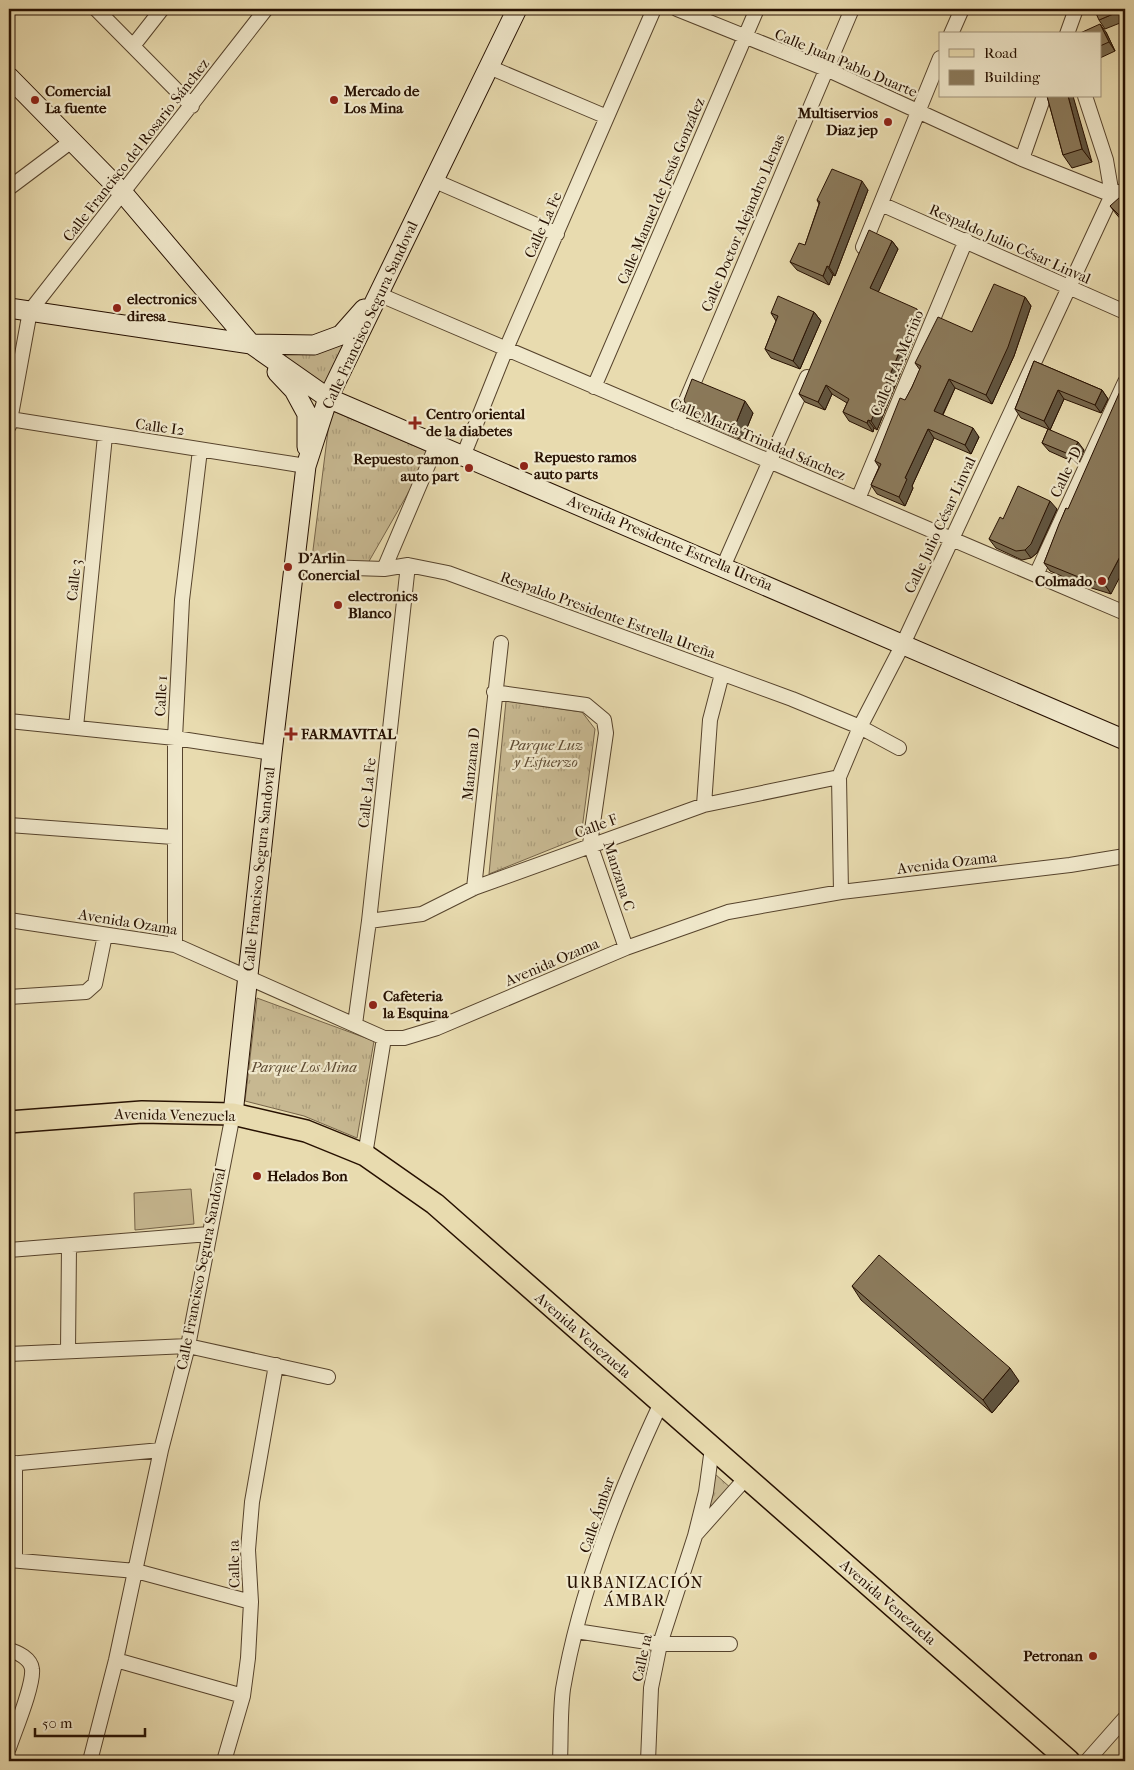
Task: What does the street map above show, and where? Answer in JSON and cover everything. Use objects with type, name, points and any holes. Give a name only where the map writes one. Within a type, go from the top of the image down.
[{"type":"main road","name":"Calle Francisco Segura Sandoval","points":[[232,1114],[306,466],[328,398],[517,9]]},
{"type":"main road","name":"Avenida Presidente Estrella Ureña","points":[[9,77],[123,193],[251,344],[328,398],[464,454],[1125,740]]},
{"type":"main road","points":[[9,308],[251,344],[314,345],[341,335],[378,294]]},
{"type":"main road","points":[[251,344],[294,390],[308,414],[306,466]]},
{"type":"main road","name":"Avenida Venezuela","points":[[9,1122],[142,1112],[232,1114],[306,1131],[365,1155],[435,1204],[1069,1761]]},
{"type":"street","points":[[96,9],[192,106]]},
{"type":"street","points":[[133,46],[162,9]]},
{"type":"street","name":"Calle Francisco del Rosario Sánchez","points":[[30,312],[266,9]]},
{"type":"street","name":"Calle La Fe","points":[[464,454],[506,349],[654,9]]},
{"type":"street","name":"Calle Juan Pablo Duarte","points":[[677,9],[745,38],[826,69],[1022,159],[1119,193]]},
{"type":"street","name":"Calle Manuel de Jesús González","points":[[594,387],[757,9]]},
{"type":"street","name":"Calle Doctor Alejandro Llenas","points":[[677,422],[852,9]]},
{"type":"street","points":[[952,32],[962,9]]},
{"type":"street","points":[[1068,32],[1076,9]]},
{"type":"street","points":[[858,257],[939,60]]},
{"type":"street","points":[[489,66],[607,117]]},
{"type":"street","points":[[1022,159],[1043,98]]},
{"type":"street","points":[[1086,98],[1119,193]]},
{"type":"street","points":[[9,188],[73,140]]},
{"type":"street","points":[[435,180],[557,234]]},
{"type":"street","name":"Calle Julio César Linval","points":[[841,892],[839,777],[860,727],[903,644],[1070,289],[1119,193]]},
{"type":"street","name":"Respaldo Julio César Linval","points":[[881,204],[1125,312]]},
{"type":"street","name":"Calle F. A. Meriño","points":[[858,499],[966,240]]},
{"type":"street","name":"Calle María Trinidad Sánchez","points":[[378,294],[1036,575],[1123,608]]},
{"type":"street","points":[[9,423],[30,312]]},
{"type":"street","points":[[724,567],[813,364]]},
{"type":"street","name":"Calle 7D","points":[[1036,575],[1125,382]]},
{"type":"street","name":"Calle I2","points":[[9,423],[306,466]]},
{"type":"street","name":"Calle 3","points":[[76,727],[105,436]]},
{"type":"street","points":[[384,568],[437,444]]},
{"type":"street","name":"Calle 1","points":[[175,944],[173,837],[175,738],[182,600],[200,450]]},
{"type":"street","name":"Calle La Fe","points":[[355,1024],[369,922],[408,565]]},
{"type":"street","name":"Respaldo Presidente Estrella Ureña","points":[[294,566],[384,568],[408,565],[448,573],[792,698],[860,727],[899,748]]},
{"type":"street","name":"Manzana D","points":[[474,888],[494,692],[501,644]]},
{"type":"street","points":[[704,805],[710,720],[722,674]]},
{"type":"street","name":"Manzana C","points":[[494,692],[586,704],[604,720],[606,734],[590,844],[626,948]]},
{"type":"street","points":[[9,721],[175,738],[272,753]]},
{"type":"street","name":"Calle F","points":[[369,922],[422,914],[474,888],[590,844],[704,805],[839,777]]},
{"type":"street","points":[[9,825],[173,837]]},
{"type":"street","name":"Avenida Ozama","points":[[9,920],[175,944],[384,1038],[404,1038],[436,1028],[626,948],[728,912],[841,892],[1070,865],[1125,856]]},
{"type":"street","points":[[9,998],[86,992],[95,984],[106,935]]},
{"type":"street","points":[[365,1155],[384,1038]]},
{"type":"street","name":"Calle Francisco Segura Sandoval","points":[[90,1761],[116,1660],[161,1450],[188,1346],[232,1114]]},
{"type":"street","points":[[9,1250],[209,1234]]},
{"type":"street","points":[[68,1351],[69,1246]]},
{"type":"street","points":[[9,1354],[188,1346],[328,1377]]},
{"type":"street","name":"Calle 1a","points":[[224,1761],[243,1696],[248,1658],[251,1602],[248,1550],[252,1502],[276,1365]]},
{"type":"street","name":"Calle Ámbar","points":[[560,1761],[563,1691],[576,1631],[631,1467],[661,1403]]},
{"type":"street","name":"Calle 1a","points":[[648,1761],[651,1688],[660,1644],[695,1536],[712,1448]]},
{"type":"street","points":[[161,1450],[12,1463],[12,1560],[136,1571],[251,1602]]},
{"type":"street","points":[[695,1536],[746,1478]]},
{"type":"street","points":[[576,1631],[660,1644],[730,1644]]},
{"type":"street","points":[[9,1650],[27,1659],[32,1668],[31,1681],[9,1748]]},
{"type":"street","points":[[116,1660],[243,1696]]},
{"type":"street","points":[[1087,1761],[1125,1718]]},
{"type":"green space","points":[[355,328],[326,386],[281,355],[314,353]]},
{"type":"green space","points":[[333,411],[431,453],[368,563],[312,558],[329,423]]},
{"type":"green space","name":"Parque Luz y Esfuerzo","points":[[506,701],[582,712],[595,729],[581,837],[489,874]]},
{"type":"green space","name":"Parque Los Mina","points":[[257,998],[374,1041],[357,1138],[304,1116],[245,1101]]},
{"type":"green space","points":[[191,1189],[194,1224],[135,1230],[134,1193]]},
{"type":"green space","points":[[715,1474],[732,1489],[705,1519]]},
{"type":"building","points":[[1094,9],[1125,9],[1099,20]]},
{"type":"building","points":[[1100,24],[1109,42],[1102,45],[1102,32],[1082,32]]},
{"type":"building","points":[[1048,98],[1069,98],[1082,149],[1063,155]]},
{"type":"building","points":[[832,169],[862,181],[829,267],[827,266],[823,276],[790,262],[799,243],[805,245],[820,202],[817,200]]},
{"type":"building","points":[[1120,197],[1125,202],[1125,221],[1110,206]]},
{"type":"building","points":[[869,230],[892,241],[870,288],[917,309],[871,421],[868,420],[867,423],[843,412],[849,399],[826,385],[818,402],[799,394]]},
{"type":"building","points":[[994,284],[1025,297],[1008,347],[986,395],[949,379],[934,411],[973,428],[965,445],[928,429],[905,478],[907,479],[899,497],[871,485],[881,464],[875,461],[900,398],[905,400],[912,387],[921,366],[915,363],[938,317],[972,332]]},
{"type":"building","points":[[778,296],[814,312],[793,361],[765,349],[778,316],[771,313]]},
{"type":"building","points":[[1034,361],[1102,390],[1095,405],[1058,390],[1044,421],[1015,409]]},
{"type":"building","points":[[692,379],[745,401],[734,428],[688,409],[684,400]]},
{"type":"building","points":[[1125,380],[1125,547],[1105,585],[1044,563],[1066,508],[1068,509]]},
{"type":"building","points":[[1048,429],[1078,442],[1071,455],[1042,443]]},
{"type":"building","points":[[1018,486],[1050,501],[1031,544],[1025,550],[1016,551],[989,539],[1000,517],[1003,519]]},
{"type":"building","points":[[879,1255],[1010,1368],[983,1400],[852,1286]]},
{"type":"place","name":"Comercial La fuente","points":[[35,100]]},
{"type":"place","name":"Mercado de Los Mina","points":[[334,100]]},
{"type":"place","name":"Multiservios Diaz jep","points":[[888,122]]},
{"type":"place","name":"electronics diresa","points":[[117,308]]},
{"type":"place","name":"Centro oriental de la diabetes","points":[[415,423]]},
{"type":"place","name":"Repuesto ramos auto parts","points":[[524,466]]},
{"type":"place","name":"Repuesto ramon auto part","points":[[469,468]]},
{"type":"place","name":"D’Arlin Conercial","points":[[288,567]]},
{"type":"place","name":"Colmado","points":[[1102,581]]},
{"type":"place","name":"electronics Blanco","points":[[338,605]]},
{"type":"place","name":"FARMAVITAL","points":[[291,734]]},
{"type":"place","name":"Cafeteria la Esquina","points":[[373,1005]]},
{"type":"place","name":"Helados Bon","points":[[257,1176]]},
{"type":"place","name":"Petronan","points":[[1093,1656]]},
{"type":"district","name":"URBANIZACIÓN ÁMBAR","points":[[635,1591]]}]
